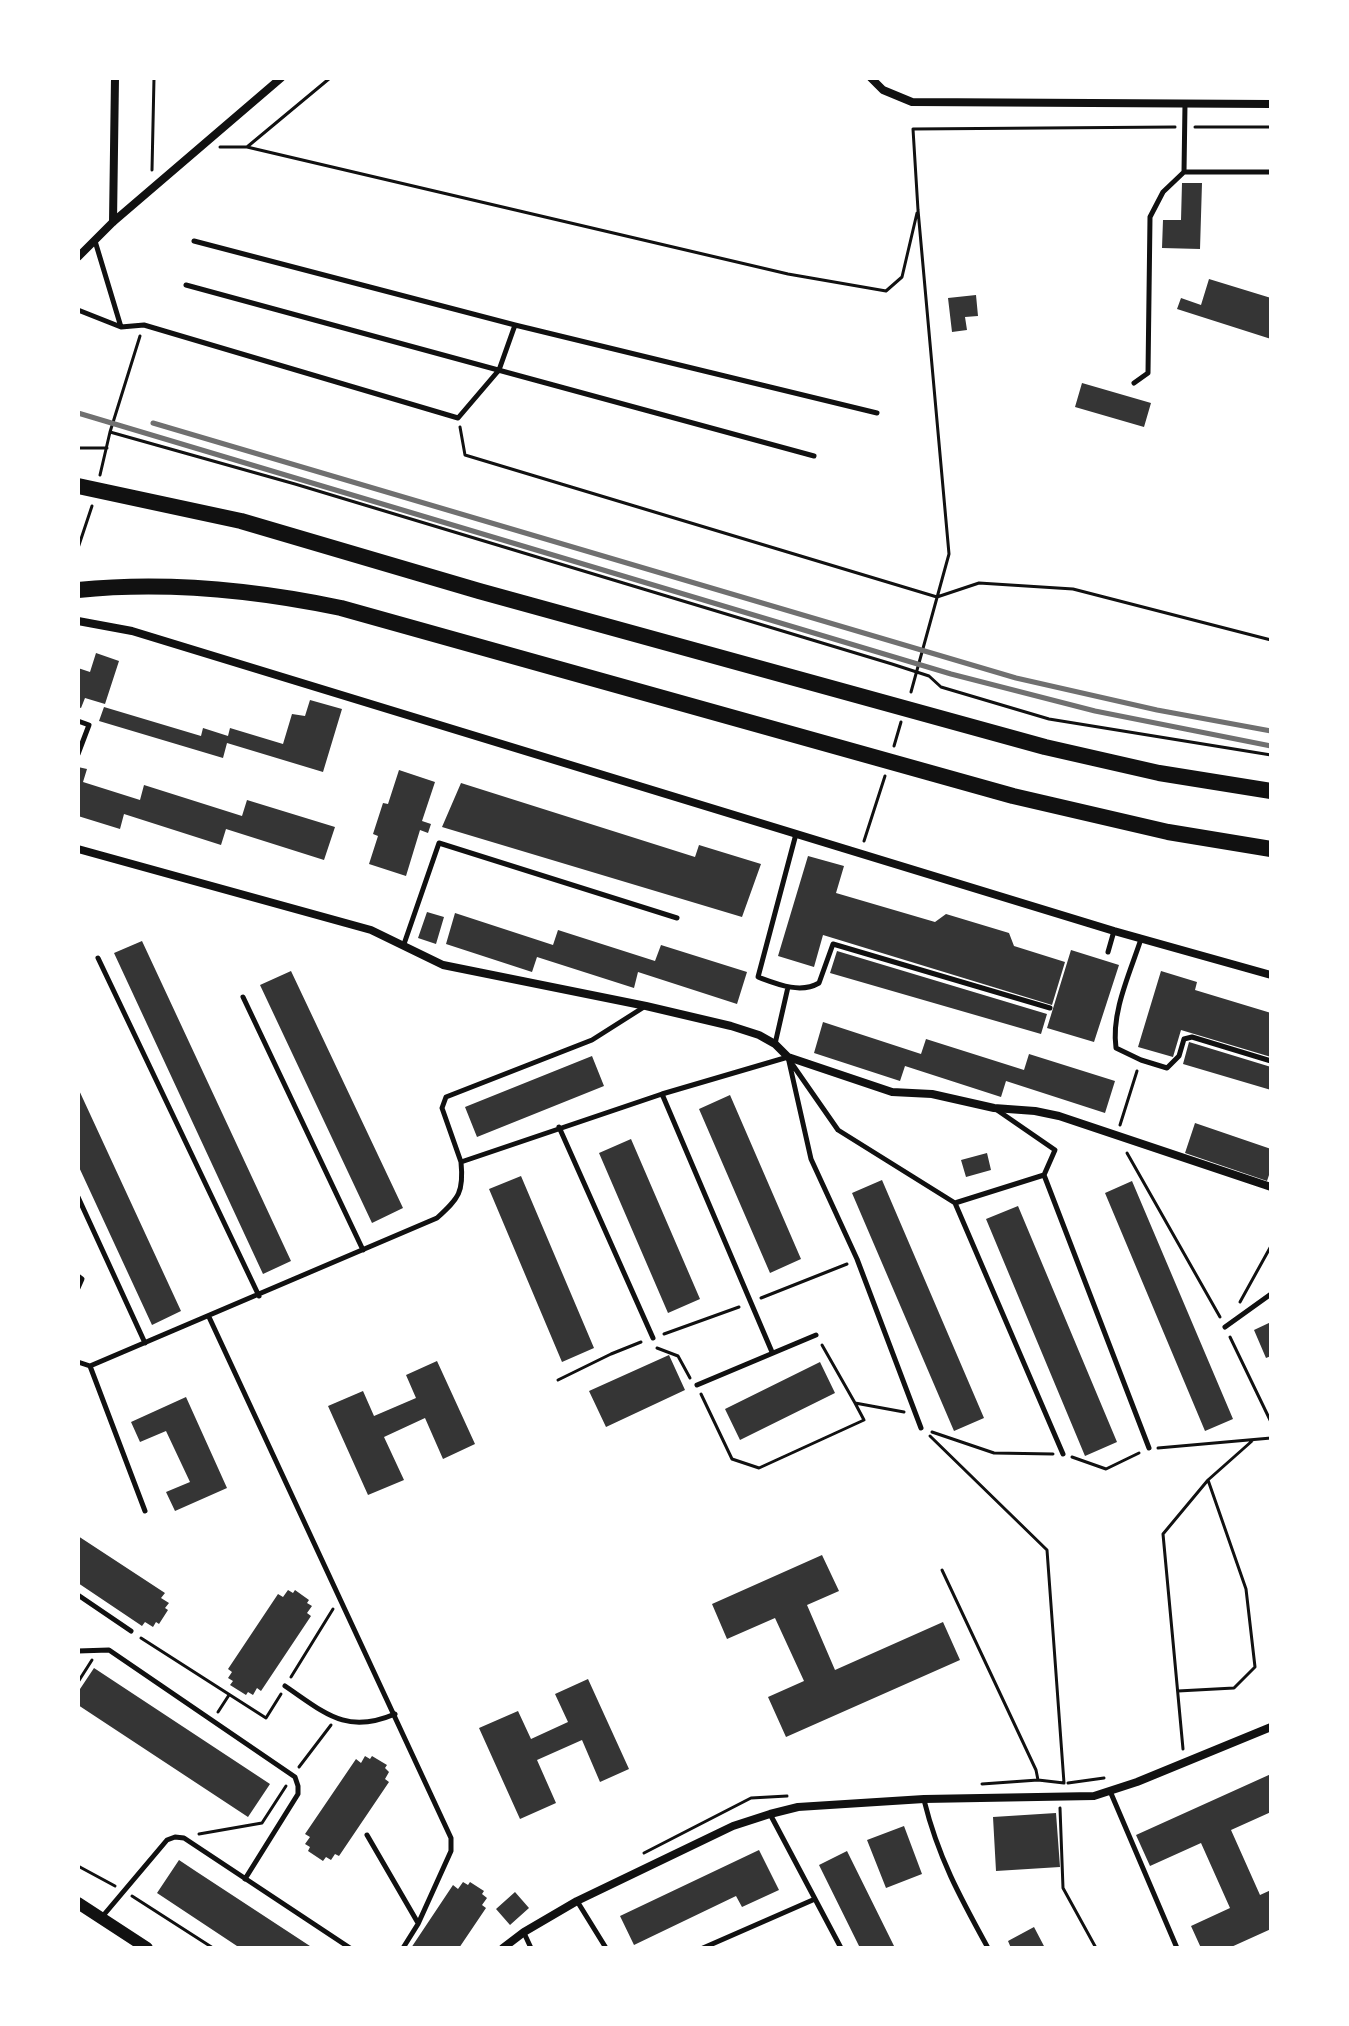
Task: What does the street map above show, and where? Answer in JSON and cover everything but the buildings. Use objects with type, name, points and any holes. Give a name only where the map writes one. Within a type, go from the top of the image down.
[{"type":"main road","points":[[78,486],[241,521],[479,591],[1045,747],[1159,773],[1271,791]]},
{"type":"main road","points":[[78,590],[231,589],[341,608],[1013,796],[1168,832],[1271,849]]},
{"type":"street","points":[[113,222],[115,78]]},
{"type":"street","points":[[78,257],[113,222],[281,78]]},
{"type":"street","points":[[871,78],[883,90],[912,102],[1271,104]]},
{"type":"street","points":[[78,621],[132,631],[1114,931],[1271,975]]},
{"type":"street","points":[[78,849],[315,913],[404,944],[443,965],[731,1026],[759,1035],[775,1044],[788,1057],[892,1092],[932,1094],[994,1108],[1059,1116],[1271,1187]]},
{"type":"street","points":[[503,1948],[577,1901],[733,1826],[770,1814],[798,1807],[924,1799],[1094,1796],[1271,1727]]},
{"type":"street","points":[[78,1903],[147,1948]]},
{"type":"lane","points":[[1184,172],[1185,104]]},
{"type":"lane","points":[[1134,383],[1148,373],[1151,335],[1150,217],[1163,192],[1184,172],[1271,172]]},
{"type":"lane","points":[[95,241],[121,327]]},
{"type":"lane","points":[[194,241],[515,325],[877,413]]},
{"type":"lane","points":[[186,285],[814,456]]},
{"type":"lane","points":[[78,310],[121,327],[144,325],[458,418],[499,370],[515,325]]},
{"type":"lane","points":[[78,721],[89,725],[78,754]]},
{"type":"lane","points":[[796,834],[758,977],[788,987],[810,989],[819,983],[833,944],[1050,1008]]},
{"type":"lane","points":[[404,944],[439,843],[677,918]]},
{"type":"lane","points":[[1108,952],[1114,931]]},
{"type":"lane","points":[[1141,939],[1114,1029],[1116,1048],[1167,1068],[1179,1056],[1184,1039],[1192,1037],[1271,1061]]},
{"type":"lane","points":[[98,958],[259,1296]]},
{"type":"lane","points":[[775,1044],[788,987]]},
{"type":"lane","points":[[243,997],[363,1250]]},
{"type":"lane","points":[[78,1362],[90,1366],[437,1218],[454,1203],[463,1181],[461,1162],[442,1108],[446,1097],[592,1040],[646,1006]]},
{"type":"lane","points":[[461,1162],[559,1127],[788,1057]]},
{"type":"lane","points":[[788,1057],[838,1130],[955,1203],[1063,1454]]},
{"type":"lane","points":[[788,1057],[811,1159],[857,1259],[921,1428]]},
{"type":"lane","points":[[662,1094],[772,1352]]},
{"type":"lane","points":[[994,1108],[1055,1150],[1044,1175],[1149,1448]]},
{"type":"lane","points":[[559,1127],[653,1338]]},
{"type":"lane","points":[[955,1203],[1044,1175]]},
{"type":"lane","points":[[78,1197],[145,1343]]},
{"type":"lane","points":[[78,1276],[82,1279],[78,1288]]},
{"type":"lane","points":[[1225,1327],[1271,1294]]},
{"type":"lane","points":[[209,1317],[451,1838],[451,1851],[418,1924],[403,1948]]},
{"type":"lane","points":[[697,1385],[816,1335]]},
{"type":"lane","points":[[90,1366],[145,1511]]},
{"type":"lane","points":[[78,1595],[131,1631]]},
{"type":"lane","points":[[78,1651],[109,1650],[293,1776],[298,1794],[245,1879]]},
{"type":"lane","points":[[285,1686],[336,1718],[348,1722],[373,1723],[395,1714]]},
{"type":"lane","points":[[1110,1791],[1177,1948]]},
{"type":"lane","points":[[924,1799],[932,1833],[949,1877],[988,1948]]},
{"type":"lane","points":[[770,1814],[841,1948]]},
{"type":"lane","points":[[367,1835],[418,1924]]},
{"type":"lane","points":[[102,1918],[167,1840],[184,1838],[350,1948]]},
{"type":"lane","points":[[703,1948],[815,1899]]},
{"type":"lane","points":[[577,1901],[606,1948]]},
{"type":"lane","points":[[524,1932],[531,1948]]},
{"type":"path","points":[[152,189],[154,78]]},
{"type":"path","points":[[247,147],[330,78]]},
{"type":"path","points":[[933,617],[949,554],[913,129],[1271,127]]},
{"type":"path","points":[[200,147],[247,147],[773,271],[886,291],[902,277],[918,210]]},
{"type":"path","points":[[144,325],[110,432],[295,484],[892,664],[929,676],[941,687],[985,702],[1107,730],[1271,755]]},
{"type":"path","points":[[458,418],[465,455],[937,597],[979,583],[1073,589],[1271,640]]},
{"type":"path","points":[[78,448],[107,448]]},
{"type":"path","points":[[860,853],[879,797]]},
{"type":"path","points":[[1141,1060],[1117,1136],[1225,1327],[1271,1422]]},
{"type":"path","points":[[1225,1327],[1271,1246]]},
{"type":"path","points":[[558,1380],[611,1354],[750,1303],[857,1259]]},
{"type":"path","points":[[642,1342],[678,1356],[685,1372],[697,1385],[732,1459],[759,1468],[864,1420],[816,1335]]},
{"type":"path","points":[[855,1403],[915,1414]]},
{"type":"path","points":[[921,1428],[994,1453],[1063,1454],[1106,1469],[1149,1448],[1271,1438]]},
{"type":"path","points":[[921,1428],[1047,1550],[1064,1783],[1038,1780],[942,1570]]},
{"type":"path","points":[[1183,1752],[1163,1534],[1208,1480],[1253,1440]]},
{"type":"path","points":[[1177,1691],[1234,1688],[1255,1667],[1246,1589],[1208,1480]]},
{"type":"path","points":[[131,1631],[266,1718],[341,1597]]},
{"type":"path","points":[[78,1682],[98,1650]]},
{"type":"path","points":[[213,1721],[229,1695]]},
{"type":"path","points":[[184,1838],[262,1823],[336,1718]]},
{"type":"path","points":[[1059,1798],[1063,1888],[1096,1948]]},
{"type":"path","points":[[78,1866],[124,1891],[213,1948]]},
{"type":"railway","points":[[78,413],[951,674],[1095,711],[1271,746]]},
{"type":"railway","points":[[153,423],[1016,678],[1157,710],[1271,731]]}]
